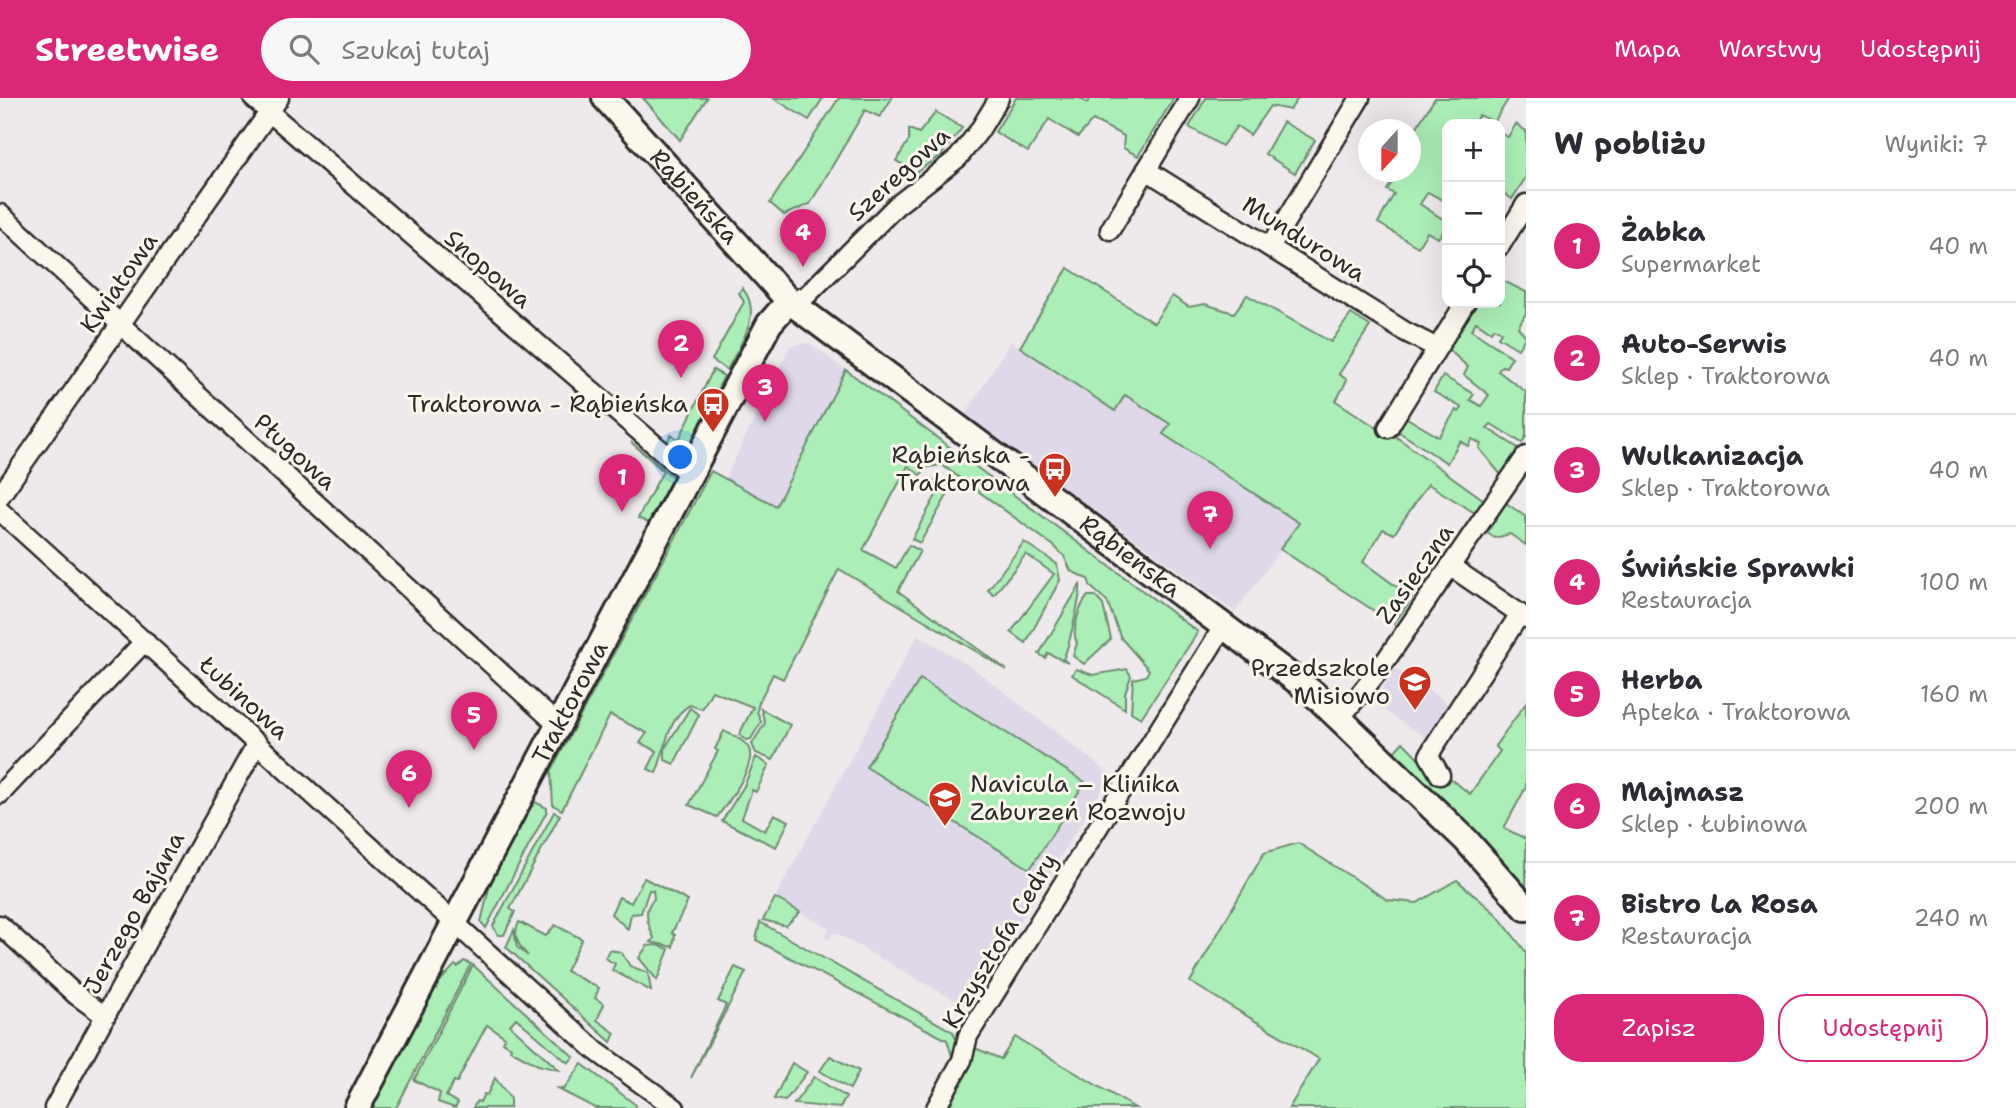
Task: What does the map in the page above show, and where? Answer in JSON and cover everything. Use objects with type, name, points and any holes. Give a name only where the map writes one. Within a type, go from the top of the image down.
[{"type":"main road","name":"Rąbieńska","points":[[605,98],[789,301],[1225,624],[1342,718],[1473,847],[1526,908]]},
{"type":"main road","name":"Traktorowa","points":[[358,1108],[769,324],[789,301]]},
{"type":"street","name":"Snopowa","points":[[253,98],[274,105],[691,476]]},
{"type":"street","name":"Szeregowa","points":[[789,301],[806,296],[896,206],[958,158],[979,131],[999,98]]},
{"type":"street","points":[[1110,230],[1190,98]]},
{"type":"street","points":[[1270,247],[1360,98]]},
{"type":"street","name":"Kwiatowa","points":[[0,496],[274,105]]},
{"type":"street","name":"Mundurowa","points":[[1146,170],[1404,331],[1437,348]]},
{"type":"street","points":[[1501,245],[1526,204]]},
{"type":"street","name":"Pługowa","points":[[0,214],[559,726]]},
{"type":"street","points":[[1388,428],[1462,308]]},
{"type":"street","name":"Zasieczna","points":[[1342,718],[1526,456]]},
{"type":"street","name":"Łubinowa","points":[[0,511],[596,1051],[675,1108]]},
{"type":"street","points":[[1440,775],[1429,756],[1433,748],[1523,616],[1450,566]]},
{"type":"street","name":"Krzysztofa Cedry","points":[[936,1108],[962,1060],[968,1035],[1225,624]]},
{"type":"street","points":[[0,794],[145,641]]},
{"type":"street","name":"Jerzego Bajana","points":[[54,1108],[257,743]]},
{"type":"street","points":[[0,925],[76,995],[105,1016]]},
{"type":"shaded area","points":[[1011,341],[1114,411],[1125,395],[1170,424],[1164,435],[1300,523],[1235,612],[965,415]]},
{"type":"shaded area","points":[[809,343],[846,370],[776,506],[725,479],[790,346]]},
{"type":"shaded area","name":"Navicula – Klinika Zaburzeń Rozwoju","points":[[918,635],[973,668],[1111,775],[967,1007],[834,932],[829,940],[824,937],[829,928],[775,898]]},
{"type":"shaded area","points":[[1395,668],[1450,705],[1431,738],[1424,737],[1373,703]]},
{"type":"green space","points":[[643,98],[707,98],[680,140]]},
{"type":"green space","points":[[773,98],[823,98],[809,120]]},
{"type":"green space","points":[[839,98],[892,98],[880,117],[865,110],[810,204],[784,215],[770,203]]},
{"type":"green space","points":[[1016,98],[1080,98],[1087,103],[1091,98],[1174,98],[1138,156],[1123,148],[1124,136],[1093,120],[1078,137],[1049,119],[1028,152],[995,132]]},
{"type":"green space","points":[[1206,98],[1298,98],[1290,110],[1270,106],[1250,135],[1237,126],[1222,146],[1189,127]]},
{"type":"green space","points":[[1435,98],[1509,98],[1496,119],[1479,115],[1476,119],[1442,119],[1442,200],[1428,192],[1420,204],[1442,219],[1442,233],[1438,238],[1427,232],[1418,247],[1378,223],[1394,194],[1387,190],[1392,182],[1421,182],[1421,120]]},
{"type":"green space","points":[[936,112],[962,128],[941,155],[916,172],[896,161],[909,140],[909,129],[919,133]]},
{"type":"green space","points":[[1283,122],[1315,140],[1295,173],[1265,154]]},
{"type":"green space","points":[[1516,124],[1526,131],[1526,177],[1512,199],[1505,194],[1505,136],[1508,137]]},
{"type":"green space","points":[[1068,268],[1154,323],[1172,296],[1189,307],[1205,304],[1234,313],[1247,295],[1331,342],[1351,314],[1370,326],[1339,374],[1347,380],[1336,401],[1388,435],[1399,432],[1395,436],[1484,500],[1475,513],[1428,484],[1394,534],[1383,529],[1363,562],[1412,598],[1394,624],[1280,549],[1299,523],[1163,434],[1170,424],[1125,395],[1115,411],[1020,347]]},
{"type":"green space","points":[[1505,282],[1526,292],[1526,313],[1518,327],[1526,336],[1518,349],[1498,337],[1501,332],[1494,328],[1491,332],[1476,322],[1471,330],[1512,357],[1506,367],[1502,366],[1498,371],[1526,392],[1526,436],[1522,443],[1491,424],[1487,428],[1518,448],[1501,475],[1479,448],[1481,444],[1472,439],[1468,446],[1460,441],[1447,463],[1399,432],[1405,417],[1439,437],[1456,410],[1459,412],[1462,408],[1434,392],[1443,376],[1474,394],[1470,400],[1481,406],[1489,395],[1464,375],[1468,367],[1448,349],[1475,308],[1505,308]]},
{"type":"green space","points":[[742,288],[751,308],[748,329],[727,370],[712,360],[744,302],[739,293]]},
{"type":"green space","points":[[713,370],[724,376],[686,452],[678,452],[666,443],[671,435],[679,439]]},
{"type":"green space","points":[[846,370],[1198,632],[1141,718],[1131,712],[1133,679],[1146,676],[1149,670],[1121,638],[1107,601],[1091,587],[1088,579],[1071,571],[1064,556],[1054,546],[942,465],[928,467],[920,475],[908,466],[863,550],[896,568],[909,545],[920,551],[898,591],[1007,670],[839,569],[783,679],[773,674],[759,702],[757,711],[761,722],[751,739],[746,740],[739,735],[753,707],[712,691],[702,709],[690,705],[676,718],[656,773],[648,769],[657,751],[640,743],[647,733],[610,715],[562,810],[553,805],[551,771],[711,471],[776,506]]},
{"type":"green space","points":[[631,442],[673,477],[648,523],[638,518],[663,471]]},
{"type":"green space","points":[[936,480],[946,481],[952,487],[920,543],[912,539],[939,490],[932,484]]},
{"type":"green space","points":[[1506,503],[1526,517],[1526,545],[1510,534],[1495,538],[1487,533]]},
{"type":"green space","points":[[1024,542],[1057,564],[1060,580],[1026,643],[1011,632],[1054,574],[1026,554],[994,595],[988,590]]},
{"type":"green space","points":[[1080,585],[1074,621],[1063,659],[1068,663],[1048,653],[1045,658],[1039,654]]},
{"type":"green space","points":[[1088,596],[1095,596],[1103,605],[1111,639],[1084,664],[1073,656],[1077,643],[1077,619]]},
{"type":"green space","points":[[1076,669],[1093,675],[1127,669],[1131,676],[1125,693],[1125,709],[1072,675]]},
{"type":"green space","points":[[920,679],[1085,782],[1030,869],[866,767]]},
{"type":"green space","points":[[1526,703],[1526,787],[1504,828],[1526,839],[1526,887],[1392,754],[1403,742],[1434,774],[1442,772],[1470,794],[1500,751],[1495,746]]},
{"type":"green space","points":[[690,708],[699,715],[674,764],[665,760],[665,748]]},
{"type":"green space","points":[[761,709],[790,725],[773,760],[756,753],[752,744],[765,723]]},
{"type":"green space","points":[[724,731],[740,739],[749,748],[750,759],[738,786],[717,817],[689,805],[718,751],[715,749]]},
{"type":"green space","points":[[756,757],[769,765],[756,792],[752,790],[742,818],[765,831],[774,814],[789,821],[776,847],[722,821],[744,786]]},
{"type":"green space","points":[[535,802],[547,808],[547,811],[486,928],[481,922],[492,876],[529,804],[533,806]]},
{"type":"green space","points":[[554,812],[560,815],[510,909],[515,912],[504,935],[498,935],[493,926]]},
{"type":"green space","points":[[1298,843],[1388,900],[1417,903],[1457,880],[1497,915],[1526,952],[1526,1108],[1289,1108],[1319,1059],[1190,982],[1264,853]]},
{"type":"green space","points":[[644,878],[688,901],[672,933],[675,935],[673,947],[651,942],[654,938],[647,913],[654,899],[653,890],[649,890],[641,913],[631,914],[628,929],[611,914],[619,897],[631,903]]},
{"type":"green space","points":[[775,898],[800,912],[786,926],[763,920]]},
{"type":"green space","points":[[519,922],[546,936],[555,925],[582,939],[566,971],[599,988],[595,998],[604,1004],[597,1020],[615,1033],[611,1042],[506,947],[514,930],[517,947],[528,956],[517,940]]},
{"type":"green space","points":[[760,922],[953,1032],[959,1047],[953,1059],[947,1040],[756,940]]},
{"type":"green space","points":[[657,945],[669,949],[657,980],[639,958],[647,946]]},
{"type":"green space","points":[[609,950],[621,952],[630,966],[648,973],[651,991],[612,970],[615,964],[605,958]]},
{"type":"green space","points":[[464,961],[471,964],[396,1108],[370,1108],[432,990],[455,965],[458,967]]},
{"type":"green space","points":[[473,965],[574,1057],[568,1063],[516,1018],[510,1025],[559,1070],[538,1065],[510,1050],[511,1047],[503,1042],[505,1037],[487,1025],[457,1082],[454,1081],[446,1096],[458,1103],[455,1108],[438,1102],[440,1093],[414,1080]]},
{"type":"green space","points":[[735,967],[746,972],[691,1078],[726,1005],[718,1001]]},
{"type":"green space","points":[[1015,1037],[1135,1108],[947,1108],[975,1048],[1001,1059]]},
{"type":"green space","points":[[830,1056],[859,1071],[850,1089],[820,1071]]},
{"type":"green space","points":[[792,1063],[807,1072],[785,1101],[774,1099]]},
{"type":"green space","points":[[582,1064],[636,1105],[635,1108],[595,1108],[556,1088],[564,1089]]},
{"type":"green space","points":[[814,1077],[846,1097],[840,1108],[794,1104]]},
{"type":"green space","points":[[495,1078],[510,1098],[510,1108],[473,1108],[484,1094],[487,1095]]},
{"type":"place","name":"Świńskie Sprawki","points":[[803,267]]},
{"type":"place","name":"Auto-Serwis","points":[[681,378]]},
{"type":"place","name":"Wulkanizacja","points":[[765,422]]},
{"type":"place","name":"Traktorowa - Rąbieńska","points":[[713,434]]},
{"type":"place","name":"Rąbieńska - Traktorowa","points":[[1055,499]]},
{"type":"place","name":"Żabka","points":[[622,512]]},
{"type":"place","name":"Bistro La Rosa","points":[[1210,549]]},
{"type":"place","name":"Przedszkole Misiowo","points":[[1415,712]]},
{"type":"place","name":"Herba","points":[[474,750]]},
{"type":"place","name":"Majmasz","points":[[409,808]]},
{"type":"place","name":"Navicula – Klinika Zaburzeń Rozwoju","points":[[945,828]]}]
